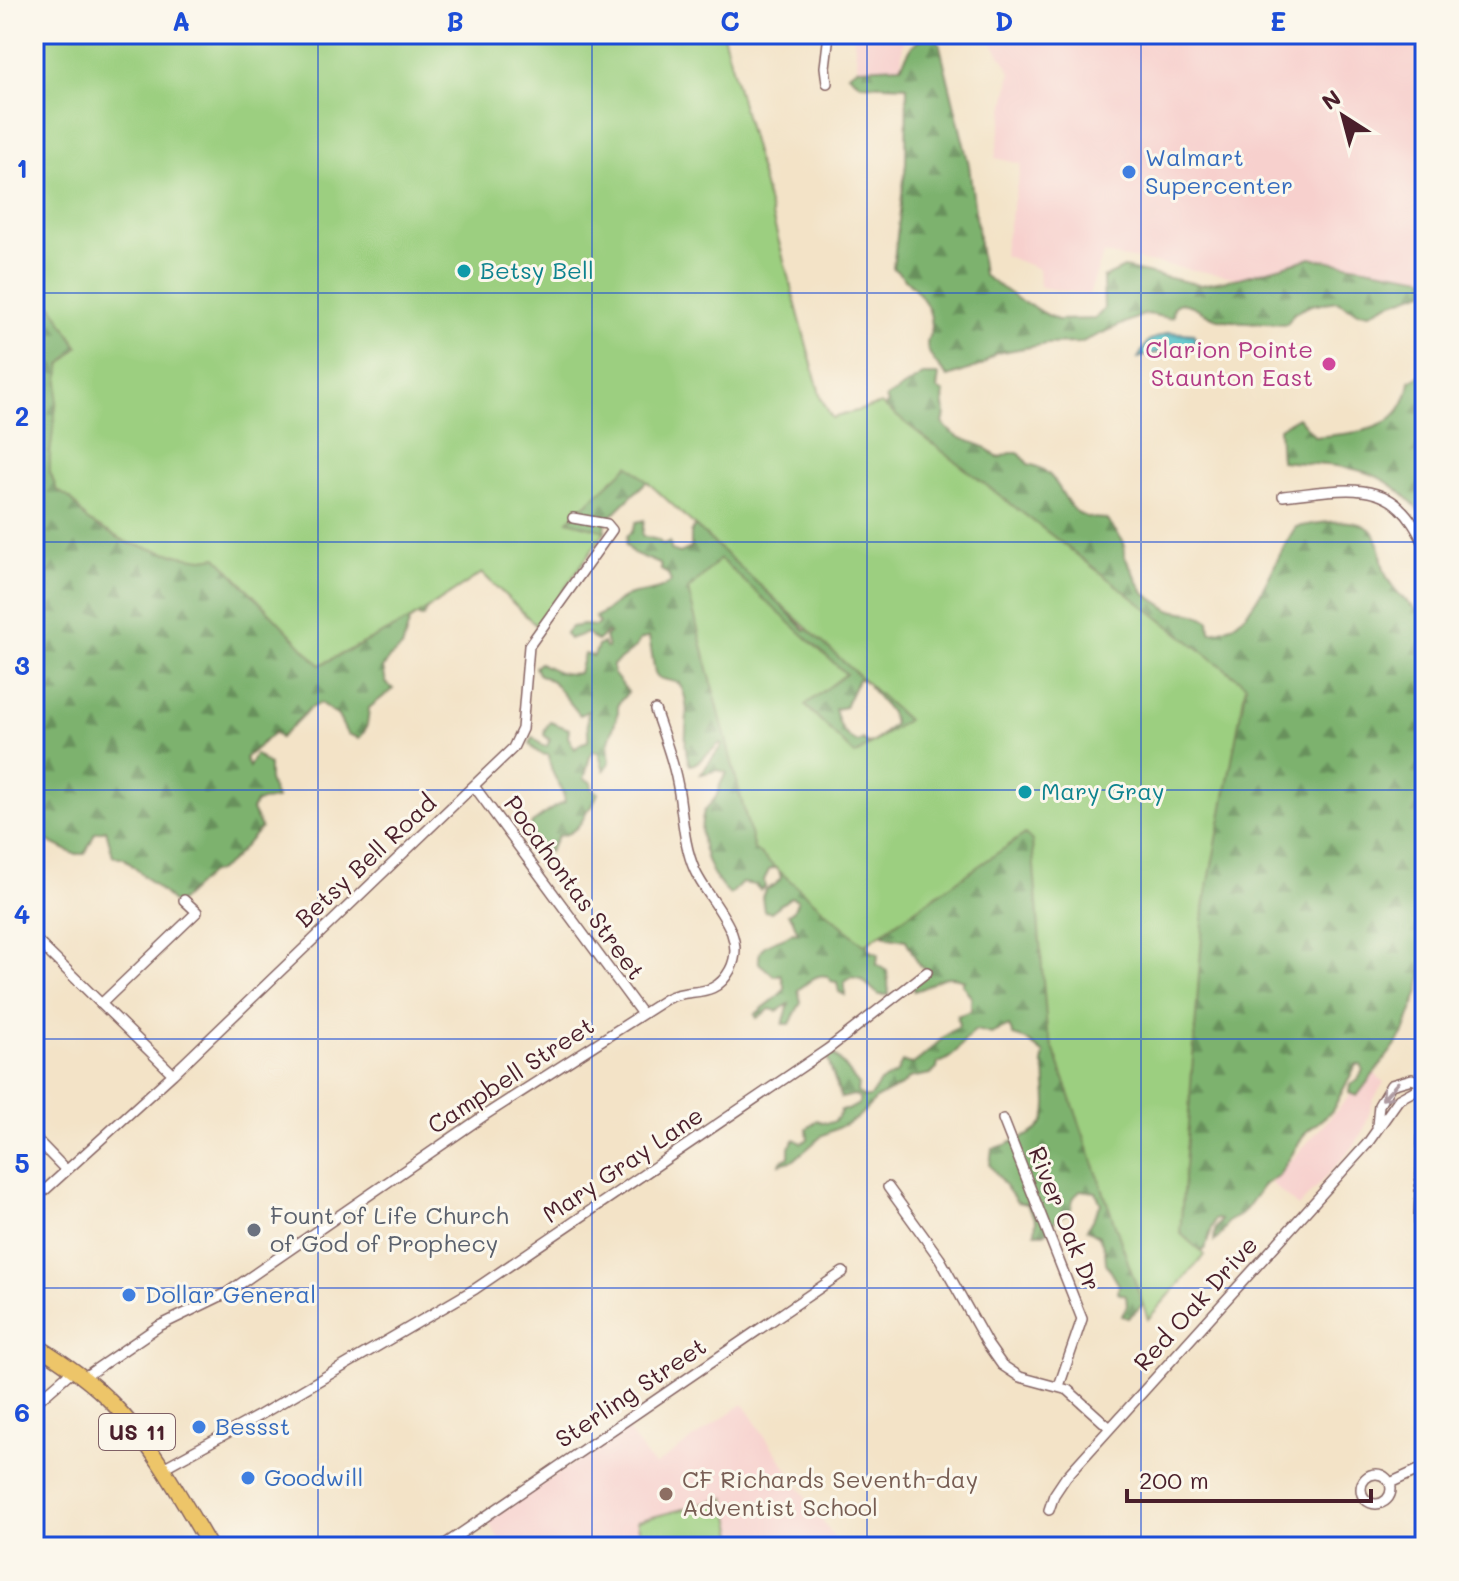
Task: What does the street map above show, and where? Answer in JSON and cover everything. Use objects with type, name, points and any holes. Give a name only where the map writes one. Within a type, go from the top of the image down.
[{"type":"main road","name":"US 11","points":[[34,1344],[78,1374],[124,1416],[163,1468],[210,1547]]},
{"type":"street","points":[[827,83],[825,67],[829,34]]},
{"type":"street","points":[[1283,496],[1373,492],[1399,506],[1425,545]]},
{"type":"street","name":"Betsy Bell Road","points":[[34,1200],[173,1074],[510,751],[519,737],[529,646],[612,530],[607,524],[573,518]]},
{"type":"street","name":"Campbell Street","points":[[34,1404],[159,1326],[227,1293],[485,1115],[671,996],[700,993],[717,985],[731,969],[736,951],[731,930],[707,895],[692,862],[685,838],[679,791],[655,710]]},
{"type":"street","name":"Pocahontas Street","points":[[474,786],[642,1014]]},
{"type":"street","points":[[101,1004],[197,912],[184,900]]},
{"type":"street","points":[[34,938],[173,1074]]},
{"type":"street","name":"Mary Gray Lane","points":[[163,1468],[475,1289],[828,1049],[927,972]]},
{"type":"street","name":"Red Oak Drive","points":[[1377,1128],[1379,1105],[1391,1085],[1412,1079],[1425,1084]]},
{"type":"street","name":"Red Oak Drive","points":[[1049,1510],[1054,1495],[1066,1477],[1367,1144],[1399,1099],[1425,1084]]},
{"type":"street","points":[[1425,1104],[1420,1228],[1425,1274]]},
{"type":"street","name":"River Oak Dr","points":[[1003,1119],[1082,1319],[1059,1386]]},
{"type":"street","points":[[34,1137],[66,1170]]},
{"type":"street","points":[[888,1187],[940,1259],[1002,1365],[1020,1377],[1059,1386],[1075,1396],[1110,1428]]},
{"type":"street","name":"Sterling Street","points":[[441,1547],[843,1272]]},
{"type":"street","points":[[1390,1483],[1425,1467]]},
{"type":"shaded area","points":[[853,34],[904,34],[901,66],[858,68]]},
{"type":"shaded area","points":[[987,34],[1425,34],[1425,277],[1311,258],[1239,278],[1103,254],[1089,295],[1040,287],[1039,269],[1003,255],[1021,164],[995,158],[1011,72]]},
{"type":"shaded area","points":[[1372,1071],[1384,1082],[1373,1101],[1364,1130],[1354,1146],[1298,1207],[1271,1183]]},
{"type":"shaded area","name":"CF Richards Seventh-day Adventist School","points":[[743,1404],[840,1547],[505,1547],[487,1521],[626,1428],[654,1466]]},
{"type":"green space","points":[[34,34],[814,420],[881,414],[888,402],[886,398],[923,375],[939,375],[937,389],[944,393],[943,423],[951,432],[984,447],[998,458],[1019,453],[1028,464],[1048,474],[1078,513],[1089,518],[1106,519],[1124,542],[1125,557],[1144,593],[1170,610],[1196,614],[1209,620],[1210,632],[1226,628],[1252,606],[1296,527],[1341,521],[1363,525],[1372,531],[1379,543],[1389,581],[1403,598],[1425,616],[1425,958],[1419,991],[1403,1035],[1357,1096],[1349,1093],[1350,1085],[1358,1080],[1363,1070],[1361,1065],[1356,1065],[1332,1111],[1306,1132],[1279,1175],[1263,1186],[1243,1213],[1228,1222],[1214,1242],[1215,1229],[1221,1220],[1215,1219],[1205,1249],[1128,1318],[1122,1316],[1127,1305],[1126,1296],[1118,1293],[1119,1285],[1106,1263],[1099,1236],[1087,1229],[1101,1204],[1096,1192],[1080,1190],[1073,1199],[1070,1212],[1057,1218],[1046,1233],[1035,1233],[1036,1220],[1026,1204],[1017,1202],[990,1165],[992,1148],[1037,1130],[1047,1112],[1046,1075],[1042,1063],[1044,1054],[1026,1040],[1013,1036],[1009,1026],[991,1034],[976,1030],[955,1053],[938,1063],[931,1074],[909,1078],[903,1085],[877,1098],[856,1119],[823,1135],[794,1160],[780,1164],[789,1157],[789,1147],[795,1139],[801,1143],[808,1139],[807,1129],[817,1120],[832,1122],[841,1110],[859,1104],[859,1098],[854,1095],[841,1098],[827,1057],[831,1053],[858,1084],[857,1092],[863,1097],[870,1097],[880,1082],[896,1074],[902,1062],[913,1064],[959,1026],[957,1016],[971,1011],[971,997],[962,984],[964,980],[956,977],[943,978],[914,991],[913,987],[929,971],[919,965],[906,940],[879,932],[869,939],[869,950],[878,954],[877,965],[887,971],[889,995],[879,995],[861,979],[851,977],[844,983],[845,995],[839,992],[837,982],[827,976],[819,976],[798,990],[801,1002],[790,1024],[783,1024],[789,1004],[777,1011],[770,1009],[757,1018],[755,1015],[785,989],[781,974],[774,976],[759,963],[759,955],[765,945],[793,932],[798,933],[788,914],[798,900],[791,897],[771,912],[764,911],[762,897],[765,890],[781,878],[778,866],[769,870],[764,880],[765,887],[760,890],[755,885],[742,883],[730,895],[716,879],[703,847],[702,825],[704,812],[716,798],[727,773],[719,770],[701,774],[722,745],[720,743],[690,765],[684,693],[679,683],[659,678],[655,673],[649,637],[640,640],[635,648],[613,665],[613,673],[628,692],[618,704],[608,744],[610,762],[604,770],[598,752],[593,751],[590,758],[584,779],[591,782],[592,789],[598,793],[592,807],[577,828],[558,836],[549,852],[529,833],[532,823],[565,802],[551,769],[549,755],[533,748],[530,743],[533,737],[547,746],[550,740],[544,735],[550,722],[569,729],[568,737],[575,749],[588,741],[588,711],[580,715],[552,681],[538,674],[535,667],[540,663],[563,673],[579,673],[584,654],[594,656],[598,646],[603,643],[608,648],[605,637],[609,634],[597,641],[587,633],[569,639],[565,634],[571,627],[596,626],[599,623],[595,617],[623,598],[658,589],[671,582],[660,564],[633,553],[626,545],[627,536],[636,522],[644,520],[642,536],[658,540],[663,545],[670,542],[671,550],[680,553],[691,548],[691,532],[695,526],[805,630],[813,628],[648,480],[606,521],[605,531],[538,627],[482,573],[427,609],[423,617],[416,616],[410,620],[402,648],[389,658],[383,668],[386,683],[393,689],[369,708],[366,728],[359,738],[347,734],[338,716],[320,703],[310,708],[280,738],[275,732],[245,758],[249,767],[255,754],[269,765],[269,780],[276,799],[256,802],[252,810],[261,828],[230,862],[210,873],[176,905],[124,858],[113,856],[106,830],[95,833],[85,854],[74,854],[40,837],[34,845]],"holes":[[[858,679],[867,680],[894,724],[874,742],[867,744],[863,739],[858,742],[845,733],[835,709],[845,707]]]},
{"type":"green space","points":[[34,34],[723,34],[821,398],[832,418],[881,404],[1246,685],[1204,908],[1180,1233],[1205,1255],[1148,1319],[1047,1030],[1032,841],[1025,834],[864,945],[754,849],[688,590],[720,559],[846,674],[805,705],[855,755],[907,720],[629,465],[568,521],[605,531],[538,627],[482,573],[410,620],[320,665],[217,557],[181,556],[128,543],[88,521],[71,499],[57,490],[50,472],[50,455],[61,365],[78,347],[34,276]]},
{"type":"green space","points":[[926,34],[932,34],[939,42],[969,165],[983,275],[1019,300],[1057,320],[1095,319],[1104,309],[1103,278],[1124,268],[1201,285],[1311,258],[1425,277],[1425,291],[1370,313],[1358,312],[1337,301],[1311,305],[1294,313],[1287,324],[1224,320],[1180,303],[1174,307],[1173,317],[1145,314],[1080,343],[1047,344],[996,353],[982,365],[948,377],[928,349],[932,326],[924,300],[893,268],[906,163],[907,86],[861,84],[848,74],[858,68],[901,66],[912,46]]},
{"type":"green space","points":[[1423,374],[1425,518],[1409,499],[1377,477],[1344,467],[1281,461],[1279,428],[1298,417],[1315,437],[1376,427],[1398,411],[1406,398],[1410,381]]},
{"type":"green space","points":[[726,1498],[737,1547],[644,1547],[637,1521]]},
{"type":"water","points":[[1169,332],[1194,334],[1195,342],[1138,358],[1148,341]]},
{"type":"place","name":"Walmart Supercenter","points":[[1129,172]]},
{"type":"place","name":"Betsy Bell","points":[[464,271]]},
{"type":"place","name":"Clarion Pointe Staunton East","points":[[1329,364]]},
{"type":"place","name":"Mary Gray","points":[[1025,792]]},
{"type":"place","name":"Fount of Life Church of God of Prophecy","points":[[254,1230]]},
{"type":"place","name":"Dollar General","points":[[129,1295]]},
{"type":"place","name":"Bessst","points":[[199,1427]]},
{"type":"place","name":"Goodwill","points":[[248,1478]]},
{"type":"place","name":"CF Richards Seventh-day Adventist School","points":[[666,1494]]}]
